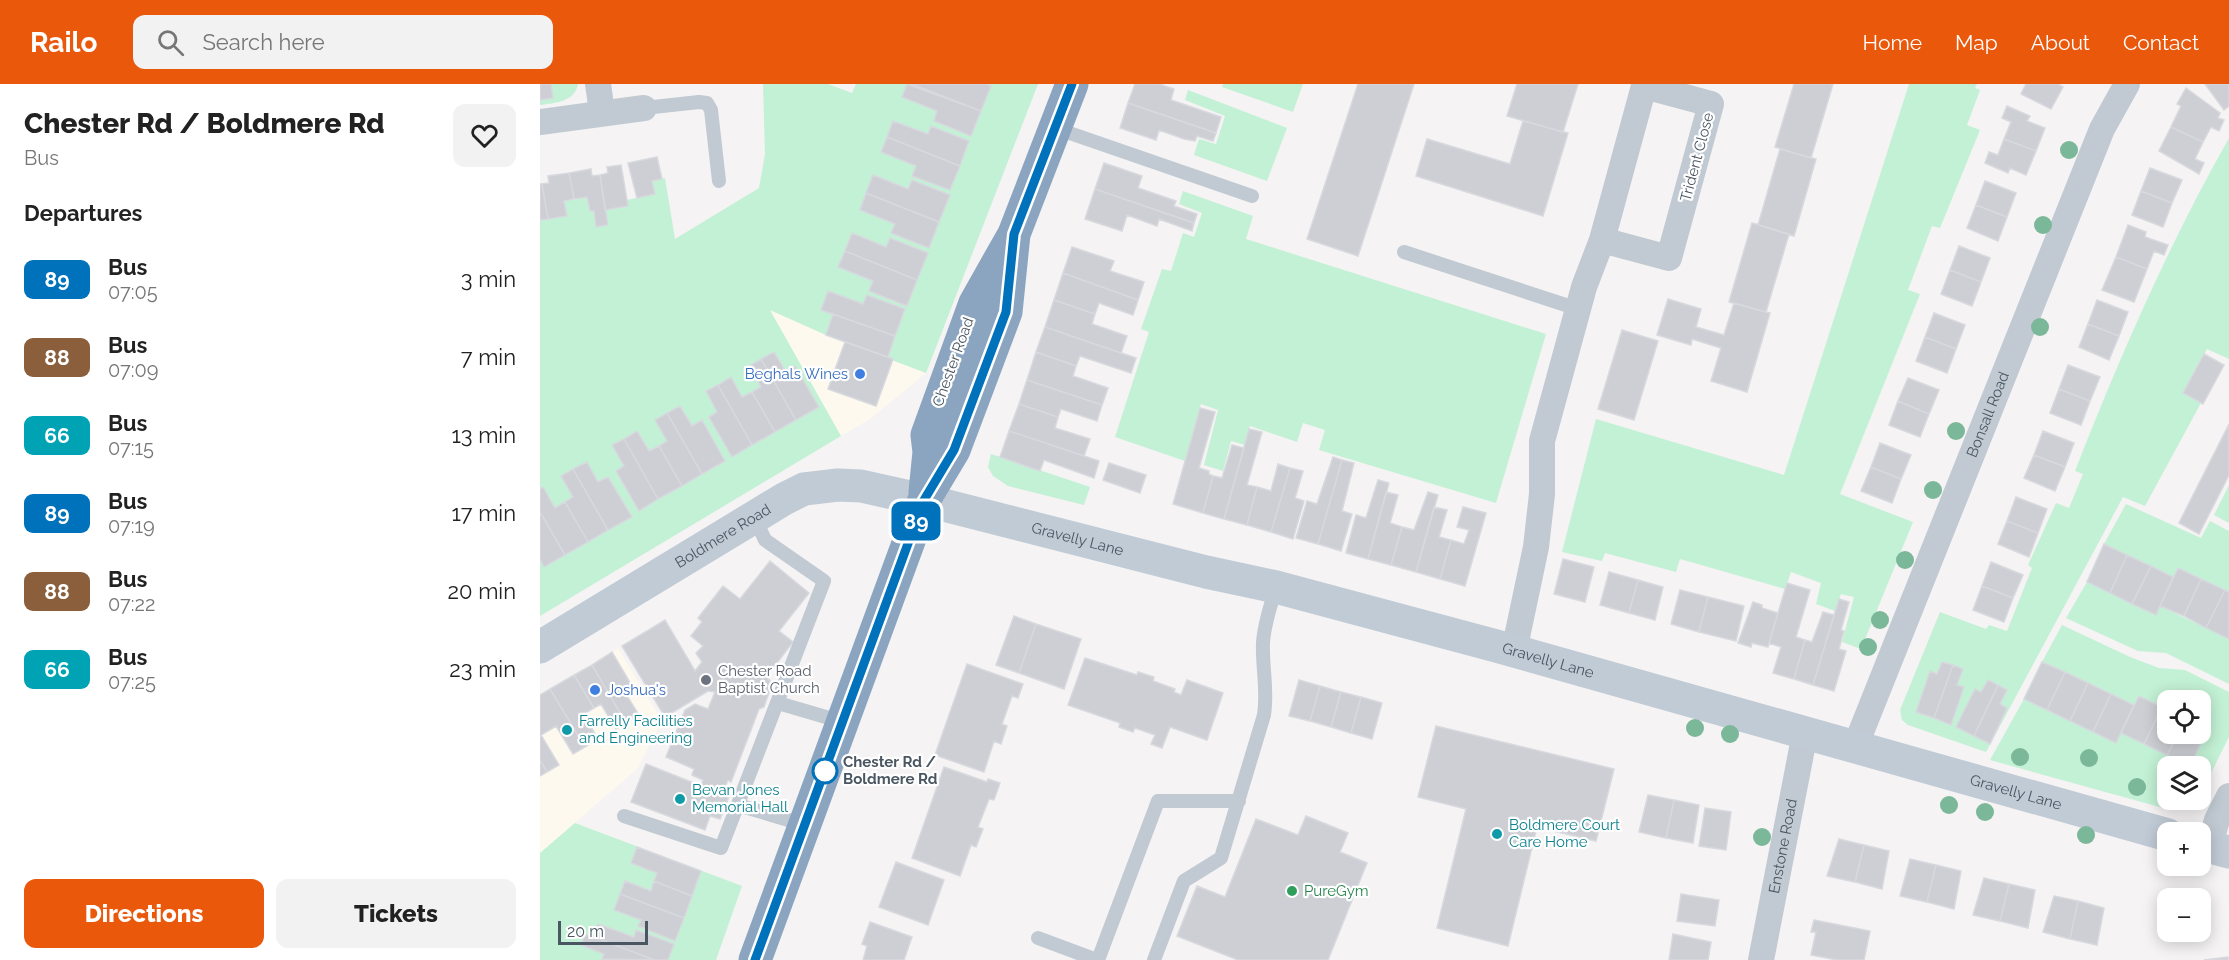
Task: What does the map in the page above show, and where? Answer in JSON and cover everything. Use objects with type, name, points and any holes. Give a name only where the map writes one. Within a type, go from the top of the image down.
[{"type":"highway","name":"Chester Road","points":[[755,960],[924,500],[929,452],[927,435],[975,303],[1014,234],[1072,84]]},
{"type":"main road","name":"Boldmere Road","points":[[540,647],[754,516],[804,489],[837,485],[861,486],[924,500]]},
{"type":"main road","name":"Gravelly Lane","points":[[924,500],[1206,572],[1276,587],[1514,651],[2157,832]]},
{"type":"street","points":[[598,84],[602,112]]},
{"type":"street","name":"Bonsall Road","points":[[1855,747],[2102,129],[2127,84]]},
{"type":"street","name":"Trident Close","points":[[1514,651],[1536,547],[1542,494],[1542,441],[1578,309],[1602,240],[1644,86],[1711,104],[1669,258],[1602,240]]},
{"type":"street","points":[[540,122],[644,108]]},
{"type":"street","name":"Enstone Road","points":[[1761,960],[1805,733]]},
{"type":"street","points":[[2213,848],[2217,820],[2229,796]]},
{"type":"lane","points":[[644,108],[707,103],[711,110],[719,181]]},
{"type":"lane","points":[[1054,128],[1251,196]]},
{"type":"lane","points":[[1404,252],[1578,309]]},
{"type":"lane","points":[[624,816],[721,848],[824,581],[765,540],[754,516]]},
{"type":"lane","points":[[1154,960],[1184,881],[1221,858],[1264,715],[1268,693],[1263,646],[1264,629],[1276,587]]},
{"type":"lane","points":[[777,703],[843,722]]},
{"type":"lane","points":[[1038,938],[1097,960],[1158,801],[1239,801]]},
{"type":"lane","points":[[738,805],[805,825]]},
{"type":"shaded area","points":[[769,310],[826,335],[926,373],[870,419],[841,436]]},
{"type":"shaded area","points":[[618,648],[662,721],[637,769],[540,853],[540,695]]},
{"type":"green space","points":[[540,84],[578,84],[569,98],[540,105]]},
{"type":"green space","points":[[763,84],[828,84],[852,93],[856,84],[1038,84],[926,373],[826,335],[770,310],[841,436],[540,616],[540,220],[567,216],[564,201],[587,197],[590,211],[594,211],[596,227],[605,210],[627,206],[627,200],[655,194],[652,181],[665,178],[675,239],[759,188],[765,154]]},
{"type":"green space","points":[[1223,84],[1303,84],[1293,112],[1222,87]]},
{"type":"green space","points":[[1909,84],[1977,84],[1975,88],[1980,90],[1967,125],[1980,130],[1940,228],[1932,226],[1908,290],[1920,294],[1840,494],[1913,522],[1861,649],[1842,642],[1854,597],[1841,594],[1835,611],[1816,604],[1821,583],[1791,572],[1785,589],[1680,559],[1676,572],[1605,553],[1602,561],[1562,552],[1596,419],[1784,475]]},
{"type":"green space","points":[[1188,90],[1287,128],[1267,181],[1194,155],[1199,139],[1216,144],[1225,116],[1185,100]]},
{"type":"green space","points":[[2229,138],[2229,359],[2207,349],[2183,393],[2201,403],[2145,506],[2123,497],[1986,752],[1908,725],[1902,720],[1900,710],[1940,612],[1986,629],[1989,625],[2007,631],[2032,568],[2028,565],[2056,503],[2069,508],[2083,474],[2075,471],[2146,302]]},
{"type":"green space","points":[[1183,191],[1253,216],[1246,239],[1546,334],[1496,503],[1319,450],[1325,430],[1303,423],[1297,442],[1250,426],[1245,445],[1231,441],[1223,471],[1204,465],[1218,410],[1201,404],[1185,461],[1115,437],[1149,332],[1141,329],[1162,269],[1171,271],[1183,233],[1194,237],[1202,213],[1179,204]]},
{"type":"green space","points":[[991,454],[1090,487],[1084,505],[1008,486],[993,476],[988,467]]},
{"type":"green space","points":[[2229,485],[2229,523],[2214,515]]},
{"type":"green space","points":[[2126,504],[2201,538],[2210,521],[2229,531],[2229,592],[2179,568],[2173,577],[2104,544]]},
{"type":"green space","points":[[2087,582],[2155,615],[2160,606],[2229,639],[2229,684],[2166,653],[2138,651],[2066,618]]},
{"type":"green space","points":[[2062,625],[2130,657],[2159,668],[2185,670],[2229,692],[2229,737],[2211,773],[2211,756],[2195,756],[2200,744],[2211,744],[2211,690],[2157,690],[2157,704],[2139,696],[2134,705],[2042,662]]},
{"type":"green space","points":[[2024,699],[2116,743],[2121,733],[2169,756],[2157,756],[2157,806],[1990,760]]},
{"type":"green space","points":[[575,823],[742,886],[716,960],[540,960],[540,853]]},
{"type":"building","points":[[540,84],[551,84],[553,98],[540,100]]},
{"type":"building","points":[[907,84],[981,111],[971,136],[934,121],[937,111],[902,97]]},
{"type":"building","points":[[912,84],[986,84],[991,86],[981,111]]},
{"type":"building","points":[[1135,84],[1159,84],[1174,89],[1171,100],[1221,117],[1216,133],[1128,103]]},
{"type":"building","points":[[1358,84],[1414,84],[1358,256],[1307,239]]},
{"type":"building","points":[[1517,84],[1578,84],[1563,132],[1507,116]]},
{"type":"building","points":[[1794,84],[1833,84],[1811,158],[1775,147]]},
{"type":"building","points":[[2026,84],[2058,84],[2063,87],[2051,109],[2021,94]]},
{"type":"building","points":[[2205,84],[2229,84],[2229,106],[2224,110]]},
{"type":"building","points":[[2186,88],[2220,113],[2218,118],[2224,120],[2219,131],[2211,127],[2203,142],[2171,127],[2181,106],[2177,104]]},
{"type":"building","points":[[1128,103],[1216,133],[1213,141],[1197,136],[1195,141],[1184,139],[1159,130],[1156,140],[1120,128]]},
{"type":"building","points":[[2007,106],[2030,116],[2027,121],[2045,128],[2036,151],[2004,139],[2011,122],[2002,118]]},
{"type":"building","points":[[893,121],[928,134],[931,126],[969,141],[960,166],[887,137]]},
{"type":"building","points":[[1523,121],[1568,133],[1543,216],[1416,176],[1427,139],[1510,164]]},
{"type":"building","points":[[2171,127],[2203,142],[2195,159],[2204,163],[2199,174],[2159,151]]},
{"type":"building","points":[[887,137],[960,166],[950,190],[912,176],[916,166],[881,152]]},
{"type":"building","points":[[2004,139],[2036,151],[2026,175],[2010,168],[2008,173],[1985,163],[1989,152],[1998,155]]},
{"type":"building","points":[[1780,149],[1816,159],[1794,236],[1758,225]]},
{"type":"building","points":[[657,157],[662,179],[652,181],[655,194],[637,198],[628,163]]},
{"type":"building","points":[[1104,163],[1142,176],[1138,188],[1176,201],[1174,206],[1197,214],[1194,223],[1095,189]]},
{"type":"building","points":[[621,165],[628,206],[605,210],[600,175],[608,173],[607,167]]},
{"type":"building","points":[[2150,168],[2182,180],[2172,203],[2141,191]]},
{"type":"building","points":[[591,169],[592,176],[600,175],[608,225],[596,227],[594,211],[590,211],[587,197],[574,199],[569,173]]},
{"type":"building","points":[[569,173],[574,199],[564,201],[567,216],[548,219],[542,184],[549,183],[548,176]]},
{"type":"building","points":[[873,175],[908,189],[912,180],[950,195],[939,222],[866,193]]},
{"type":"building","points":[[1985,181],[2016,193],[2007,217],[1976,205]]},
{"type":"building","points":[[540,184],[542,184],[548,219],[540,220]]},
{"type":"building","points":[[1095,189],[1194,223],[1192,231],[1159,219],[1157,226],[1127,215],[1122,231],[1085,219]]},
{"type":"building","points":[[2141,191],[2172,203],[2163,227],[2132,215]]},
{"type":"building","points":[[866,193],[939,222],[929,248],[891,233],[895,224],[860,210]]},
{"type":"building","points":[[1976,205],[2007,217],[1998,241],[1967,228]]},
{"type":"building","points":[[1752,223],[1789,234],[1766,312],[1729,302]]},
{"type":"building","points":[[2128,225],[2146,232],[2145,237],[2168,245],[2164,255],[2154,251],[2147,269],[2116,257]]},
{"type":"building","points":[[852,233],[886,247],[890,238],[928,253],[917,280],[845,251]]},
{"type":"building","points":[[1959,246],[1990,258],[1981,282],[1950,270]]},
{"type":"building","points":[[1072,247],[1114,261],[1110,271],[1144,282],[1138,300],[1063,273]]},
{"type":"building","points":[[845,251],[917,280],[907,306],[869,291],[873,281],[838,267]]},
{"type":"building","points":[[2116,257],[2147,269],[2134,302],[2102,290]]},
{"type":"building","points":[[1950,270],[1981,282],[1972,306],[1941,294]]},
{"type":"building","points":[[1063,273],[1138,300],[1133,315],[1099,303],[1095,314],[1054,300]]},
{"type":"building","points":[[828,291],[863,304],[867,295],[905,309],[895,336],[821,310]]},
{"type":"building","points":[[1668,299],[1701,309],[1696,327],[1724,335],[1734,303],[1770,313],[1747,392],[1711,381],[1721,348],[1692,339],[1691,345],[1657,335]]},
{"type":"building","points":[[1054,300],[1095,314],[1092,324],[1127,336],[1121,353],[1045,327]]},
{"type":"building","points":[[2097,300],[2128,312],[2119,336],[2088,324]]},
{"type":"building","points":[[1934,313],[1965,325],[1956,349],[1925,337]]},
{"type":"building","points":[[833,314],[895,336],[888,357],[826,335]]},
{"type":"building","points":[[2088,324],[2119,336],[2109,360],[2079,347]]},
{"type":"building","points":[[1045,327],[1136,358],[1131,373],[1080,356],[1076,366],[1036,352]]},
{"type":"building","points":[[1622,330],[1658,341],[1634,420],[1598,409]]},
{"type":"building","points":[[1925,337],[1956,349],[1947,373],[1916,361]]},
{"type":"building","name":"Beghals Wines","points":[[845,342],[893,359],[876,406],[828,389]]},
{"type":"building","points":[[774,352],[786,372],[795,366],[819,407],[796,420],[761,359]]},
{"type":"building","points":[[1036,352],[1076,366],[1073,376],[1108,388],[1102,405],[1027,380]]},
{"type":"building","points":[[2204,354],[2224,365],[2203,404],[2183,393]]},
{"type":"building","points":[[761,359],[796,420],[775,432],[752,392],[761,387],[749,366]]},
{"type":"building","points":[[2068,365],[2100,377],[2090,401],[2059,389]]},
{"type":"building","points":[[731,377],[742,397],[752,392],[775,432],[752,445],[718,385]]},
{"type":"building","points":[[1908,378],[1939,390],[1929,414],[1898,401]]},
{"type":"building","points":[[1027,380],[1102,405],[1097,421],[1061,409],[1058,417],[1019,404]]},
{"type":"building","points":[[718,385],[752,445],[732,457],[709,417],[717,412],[706,391]]},
{"type":"building","points":[[2059,389],[2090,401],[2081,425],[2050,413]]},
{"type":"building","points":[[1898,401],[1929,414],[1920,437],[1889,425]]},
{"type":"building","points":[[1019,404],[1058,417],[1055,428],[1090,439],[1084,456],[1009,431]]},
{"type":"building","points":[[680,406],[692,426],[702,420],[725,461],[702,474],[667,413]]},
{"type":"building","points":[[1200,408],[1215,412],[1199,468],[1209,471],[1209,474],[1213,476],[1203,513],[1173,504]]},
{"type":"building","points":[[667,413],[702,474],[682,486],[659,446],[667,441],[655,420]]},
{"type":"building","points":[[2229,424],[2229,475],[2199,534],[2179,523]]},
{"type":"building","points":[[1249,429],[1262,432],[1247,485],[1257,487],[1247,525],[1224,519]]},
{"type":"building","points":[[637,431],[649,451],[659,446],[682,486],[658,499],[624,439]]},
{"type":"building","points":[[1009,431],[1099,461],[1094,478],[1044,460],[1040,471],[1000,457]]},
{"type":"building","points":[[2043,431],[2074,443],[2065,467],[2034,455]]},
{"type":"building","points":[[624,439],[658,499],[639,511],[616,471],[624,466],[612,445]]},
{"type":"building","points":[[1880,443],[1911,455],[1901,479],[1871,467]]},
{"type":"building","points":[[1232,445],[1244,448],[1224,519],[1203,513],[1213,476],[1222,478]]},
{"type":"building","points":[[2034,455],[2065,467],[2055,491],[2024,478]]},
{"type":"building","points":[[1333,457],[1342,460],[1318,544],[1296,538],[1307,501],[1317,504]]},
{"type":"building","points":[[1342,460],[1354,463],[1342,511],[1352,514],[1341,551],[1318,544]]},
{"type":"building","points":[[587,462],[598,482],[608,477],[632,517],[608,530],[573,469]]},
{"type":"building","points":[[1109,463],[1146,475],[1140,493],[1103,480]]},
{"type":"building","points":[[1278,464],[1290,468],[1271,532],[1247,525],[1257,487],[1271,491]]},
{"type":"building","points":[[1871,467],[1901,479],[1892,503],[1861,491]]},
{"type":"building","points":[[1290,468],[1303,471],[1295,498],[1304,501],[1293,539],[1271,532]]},
{"type":"building","points":[[573,469],[608,530],[588,542],[565,502],[573,497],[561,476]]},
{"type":"building","points":[[1378,480],[1389,483],[1368,559],[1346,553],[1356,515],[1366,518]]},
{"type":"building","points":[[543,487],[555,508],[565,502],[588,542],[565,555],[540,512],[540,489]]},
{"type":"building","points":[[1386,492],[1398,495],[1390,523],[1402,527],[1391,565],[1368,559]]},
{"type":"building","points":[[1428,492],[1438,495],[1416,572],[1391,565],[1402,527],[1414,530]]},
{"type":"building","points":[[2016,497],[2047,509],[2038,533],[2007,521]]},
{"type":"building","points":[[1434,507],[1447,510],[1439,537],[1451,540],[1440,579],[1416,572]]},
{"type":"building","points":[[1463,507],[1486,513],[1465,586],[1440,579],[1451,540],[1464,544],[1469,530],[1457,527]]},
{"type":"building","points":[[540,512],[565,555],[544,567],[540,559]]},
{"type":"building","points":[[2007,521],[2038,533],[2029,557],[1998,544]]},
{"type":"building","points":[[2104,544],[2127,555],[2110,593],[2087,582]]},
{"type":"building","points":[[2127,555],[2151,566],[2132,604],[2110,593]]},
{"type":"building","points":[[1563,559],[1594,567],[1585,602],[1554,594]]},
{"type":"building","name":"Chester Road Baptist Church","points":[[770,561],[809,593],[779,631],[793,642],[767,676],[772,684],[764,707],[759,709],[731,782],[728,780],[722,794],[701,785],[703,780],[692,775],[694,769],[666,757],[685,710],[695,704],[708,709],[715,692],[708,691],[665,717],[622,646],[665,620],[695,671],[702,662],[696,653],[703,646],[691,636],[702,622],[698,618],[723,586],[740,599]]},
{"type":"building","points":[[1991,562],[2023,575],[2013,598],[1982,586]]},
{"type":"building","points":[[2151,566],[2173,577],[2156,615],[2132,604]]},
{"type":"building","points":[[2178,568],[2201,579],[2184,616],[2160,606]]},
{"type":"building","points":[[1609,572],[1638,580],[1629,613],[1600,605]]},
{"type":"building","points":[[2201,579],[2225,590],[2206,628],[2184,616]]},
{"type":"building","points":[[1638,580],[1663,587],[1655,620],[1629,613]]},
{"type":"building","points":[[1787,583],[1810,590],[1796,637],[1805,640],[1794,679],[1773,673],[1781,647],[1769,643]]},
{"type":"building","points":[[1982,586],[2013,598],[2004,622],[1973,610]]},
{"type":"building","points":[[1680,590],[1708,597],[1699,632],[1671,624]]},
{"type":"building","points":[[2225,590],[2229,592],[2229,639],[2206,628]]},
{"type":"building","points":[[1708,597],[1744,606],[1736,641],[1699,632]]},
{"type":"building","points":[[1839,599],[1849,602],[1841,630],[1844,631],[1839,649],[1846,651],[1834,691],[1813,685]]},
{"type":"building","points":[[1753,602],[1762,605],[1762,608],[1778,613],[1768,647],[1752,643],[1751,647],[1738,643]]},
{"type":"building","points":[[1823,612],[1834,615],[1813,685],[1794,679],[1805,640],[1812,642]]},
{"type":"building","points":[[1014,616],[1036,624],[1019,673],[996,665]]},
{"type":"building","points":[[1036,624],[1081,639],[1064,689],[1019,673]]},
{"type":"building","points":[[612,652],[632,686],[624,691],[639,715],[626,723],[592,665]]},
{"type":"building","points":[[1085,658],[1137,675],[1138,672],[1154,677],[1153,681],[1175,689],[1174,692],[1181,695],[1187,680],[1223,693],[1207,740],[1170,727],[1162,748],[1151,744],[1155,735],[1135,728],[1133,732],[1119,727],[1120,723],[1068,705]]},
{"type":"building","points":[[1942,662],[1953,665],[1934,718],[1916,712],[1930,671],[1937,674]]},
{"type":"building","points":[[2042,662],[2065,672],[2047,710],[2024,699]]},
{"type":"building","points":[[967,664],[1023,684],[1018,698],[1012,696],[1002,724],[1007,726],[1001,744],[994,741],[984,772],[935,755]]},
{"type":"building","name":"Joshua's","points":[[592,665],[626,723],[616,729],[601,704],[594,708],[574,675]]},
{"type":"building","points":[[1953,665],[1963,669],[1957,685],[1964,687],[1951,725],[1934,718]]},
{"type":"building","points":[[2065,672],[2088,683],[2070,721],[2047,710]]},
{"type":"building","points":[[574,675],[594,708],[584,714],[598,739],[585,747],[550,689]]},
{"type":"building","points":[[1299,680],[1320,686],[1310,721],[1289,716]]},
{"type":"building","points":[[1988,680],[1998,685],[1974,736],[1956,727],[1975,689],[1981,692]]},
{"type":"building","points":[[2088,683],[2111,694],[2093,732],[2070,721]]},
{"type":"building","points":[[1998,685],[2007,690],[2000,704],[2007,708],[1990,744],[1974,736]]},
{"type":"building","points":[[1320,686],[1341,692],[1331,727],[1310,721]]},
{"type":"building","name":"Farrelly Facilities and Engineering","points":[[550,689],[585,747],[573,754],[556,726],[541,735],[559,765],[547,772],[540,760],[540,695]]},
{"type":"building","points":[[1341,692],[1361,697],[1351,733],[1331,727]]},
{"type":"building","points":[[2111,694],[2134,705],[2116,743],[2093,732]]},
{"type":"building","points":[[2139,696],[2157,705],[2157,717],[2144,744],[2121,733]]},
{"type":"building","points":[[1361,697],[1382,703],[1372,739],[1351,733]]},
{"type":"building","points":[[2157,717],[2157,744],[2173,744],[2167,755],[2144,744]]},
{"type":"building","name":"Boldmere Court Care Home","points":[[1436,726],[1614,769],[1596,841],[1537,827],[1508,946],[1437,928],[1466,809],[1418,797]]},
{"type":"building","points":[[2173,744],[2200,744],[2195,756],[2167,755]]},
{"type":"building","points":[[540,760],[547,772],[540,776]]},
{"type":"building","name":"Bevan Jones Memorial Hall","points":[[646,764],[729,797],[720,819],[710,816],[705,830],[631,802]]},
{"type":"building","points":[[944,767],[987,782],[988,779],[1000,783],[994,800],[989,799],[978,827],[983,829],[976,847],[971,845],[960,876],[912,858]]},
{"type":"building","points":[[1648,795],[1674,800],[1666,838],[1639,832]]},
{"type":"building","points":[[1674,800],[1699,805],[1693,843],[1666,838]]},
{"type":"building","points":[[1705,808],[1731,812],[1726,850],[1699,846]]},
{"type":"building","name":"PureGym","points":[[1306,816],[1348,833],[1340,852],[1367,863],[1328,960],[1238,960],[1177,936],[1197,886],[1225,897],[1256,819],[1298,835]]},
{"type":"building","points":[[1839,839],[1864,845],[1855,882],[1827,876]]},
{"type":"building","points":[[1864,845],[1889,851],[1882,889],[1855,882]]},
{"type":"building","points":[[637,847],[701,871],[692,896],[654,881],[657,873],[631,863]]},
{"type":"building","points":[[1910,859],[1936,865],[1927,902],[1900,896]]},
{"type":"building","points":[[896,862],[944,880],[928,925],[879,907]]},
{"type":"building","points":[[1936,865],[1961,871],[1954,909],[1927,902]]},
{"type":"building","points":[[1984,878],[2009,884],[2000,921],[1973,915]]},
{"type":"building","points":[[625,881],[651,891],[654,881],[692,896],[684,918],[620,894]]},
{"type":"building","points":[[2009,884],[2035,890],[2028,928],[2000,921]]},
{"type":"building","points":[[620,894],[684,918],[675,941],[638,926],[641,920],[614,910]]},
{"type":"building","points":[[1681,894],[1719,900],[1715,926],[1677,921]]},
{"type":"building","points":[[2054,896],[2078,901],[2070,939],[2043,932]]},
{"type":"building","points":[[2078,901],[2104,908],[2097,945],[2070,939]]},
{"type":"building","points":[[1814,920],[1870,931],[1864,960],[1837,960],[1811,955],[1816,932],[1811,932]]},
{"type":"building","points":[[870,922],[912,937],[904,960],[863,960],[867,946],[862,944]]},
{"type":"building","points":[[598,924],[634,937],[636,930],[674,944],[668,960],[654,960],[594,937]]},
{"type":"building","points":[[585,934],[654,960],[602,959],[604,954],[581,945]]},
{"type":"building","points":[[1673,934],[1711,942],[1708,960],[1669,960]]},
{"type":"building","points":[[2228,957],[2228,960],[2204,960]]},
{"type":"bus line","name":"89","points":[[755,960],[924,500],[954,450],[1006,312],[1014,234],[1072,84]]},
{"type":"place","name":"Beghals Wines","points":[[860,374]]},
{"type":"place","name":"Chester Road Baptist Church","points":[[706,680]]},
{"type":"place","name":"Joshua's","points":[[595,690]]},
{"type":"place","name":"Farrelly Facilities and Engineering","points":[[567,730]]},
{"type":"place","name":"Chester Rd / Boldmere Rd","points":[[825,771]]},
{"type":"place","name":"Bevan Jones Memorial Hall","points":[[680,799]]},
{"type":"place","name":"Boldmere Court Care Home","points":[[1497,834]]},
{"type":"place","name":"PureGym","points":[[1292,891]]}]
